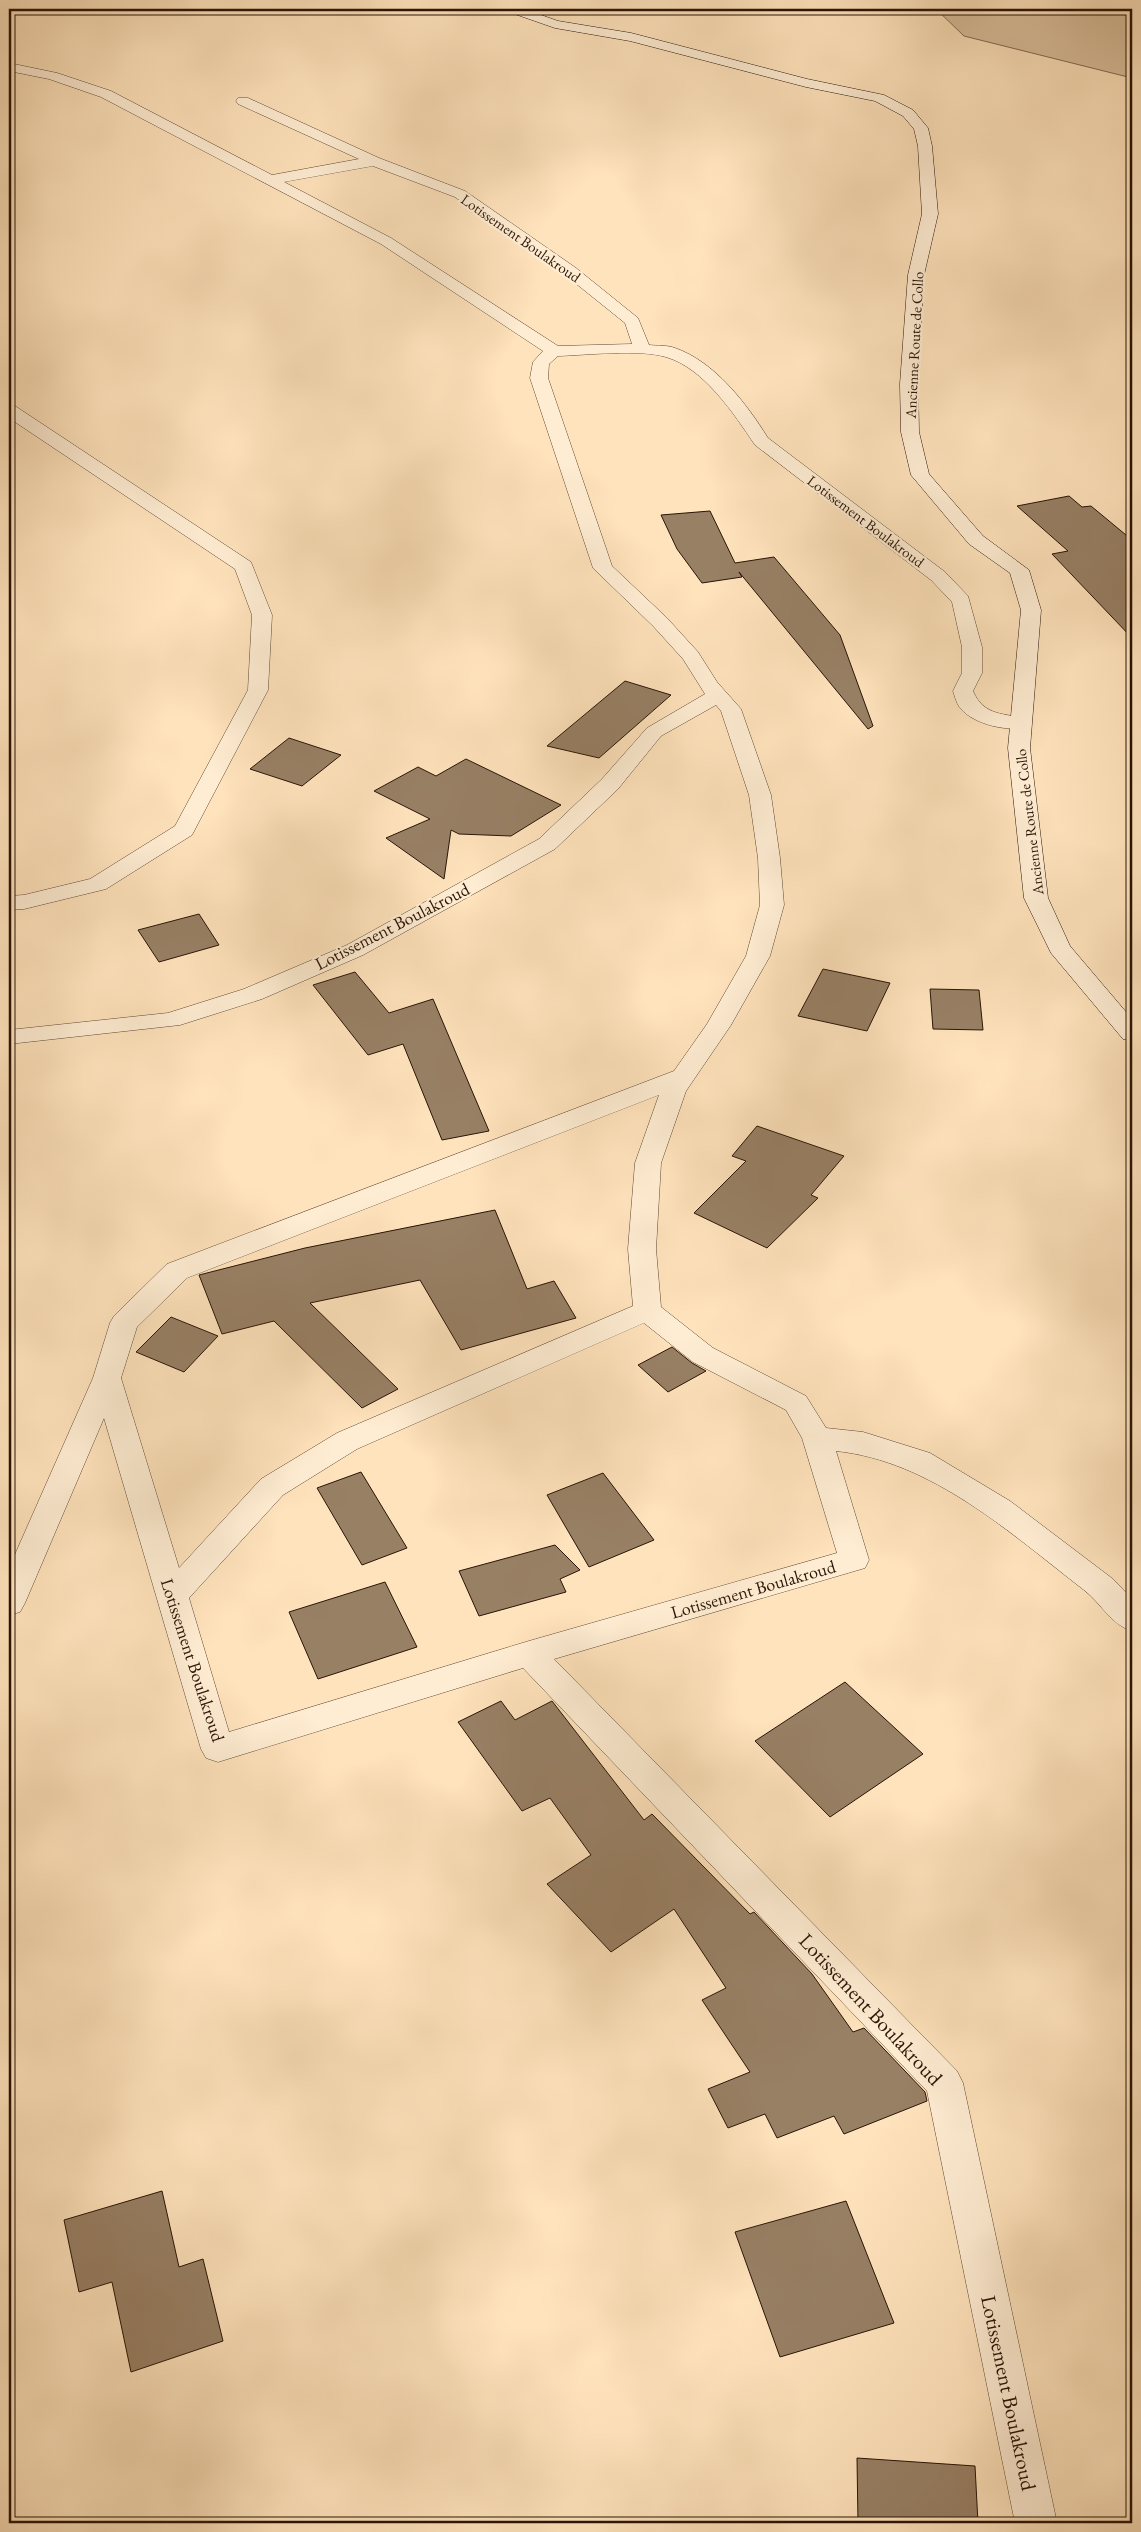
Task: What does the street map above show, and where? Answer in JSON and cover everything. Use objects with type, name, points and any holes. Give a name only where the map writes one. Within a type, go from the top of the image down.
[{"type":"street","name":"Ancienne Route de Collo","points":[[513,9],[555,24],[631,37],[806,83],[879,98],[908,113],[921,128],[925,146],[930,214],[916,275],[909,384],[910,432],[920,475],[976,540],[1019,570],[1031,610],[1019,748],[1036,898],[1059,948],[1132,1034]]},
{"type":"street","points":[[9,67],[52,76],[106,94],[386,241],[554,351],[541,362],[539,378],[603,568],[660,622],[691,656],[709,685],[731,709],[760,795],[772,905],[758,956],[720,1025],[673,1090],[648,1163],[642,1249],[647,1311],[339,1446],[272,1487],[172,1596]]},
{"type":"street","name":"Lotissement Boulakroud","points":[[243,101],[374,161],[460,194],[570,271],[632,321],[642,349]]},
{"type":"street","points":[[270,180],[374,161]]},
{"type":"street","name":"Lotissement Boulakroud","points":[[554,351],[642,349],[670,352],[700,366],[746,417],[761,441],[938,576],[961,600],[972,647],[972,673],[963,690],[968,706],[987,718],[1021,723]]},
{"type":"street","points":[[9,410],[244,566],[262,615],[258,690],[184,830],[98,884],[24,902],[9,903]]},
{"type":"street","name":"Lotissement Boulakroud","points":[[9,1037],[171,1020],[254,994],[355,950],[547,844],[610,784],[654,732],[718,695]]},
{"type":"street","points":[[9,1603],[107,1378],[124,1323],[177,1271],[684,1076]]},
{"type":"street","name":"Lotissement Boulakroud","points":[[107,1378],[218,1749],[529,1654],[854,1560],[817,1438],[796,1403],[703,1355],[647,1311]]},
{"type":"street","points":[[817,1438],[863,1442],[920,1461],[999,1509],[1102,1587],[1132,1619]]},
{"type":"street","name":"Lotissement Boulakroud","points":[[529,1654],[944,2083],[1036,2523]]},
{"type":"shaded area","points":[[936,9],[1132,9],[1132,78],[964,36]]},
{"type":"building","points":[[1069,496],[1082,507],[1091,506],[1132,540],[1132,638],[1052,554],[1068,551],[1017,506]]},
{"type":"building","points":[[710,511],[735,563],[774,557],[840,635],[873,726],[868,729],[739,572],[742,577],[702,583],[677,549],[661,515]]},
{"type":"building","points":[[625,681],[671,695],[599,758],[547,746]]},
{"type":"building","points":[[289,738],[341,755],[302,786],[250,769]]},
{"type":"building","points":[[466,759],[561,805],[511,836],[459,834],[451,830],[444,879],[386,838],[430,819],[374,791],[418,767],[436,776]]},
{"type":"building","points":[[199,914],[219,945],[159,962],[138,930]]},
{"type":"building","points":[[823,969],[890,983],[867,1031],[798,1016]]},
{"type":"building","points":[[355,972],[389,1013],[433,999],[489,1131],[442,1140],[403,1044],[368,1055],[313,985]]},
{"type":"building","points":[[930,989],[979,990],[983,1030],[933,1029]]},
{"type":"building","points":[[757,1126],[844,1156],[811,1195],[818,1198],[767,1248],[694,1213],[746,1161],[732,1156]]},
{"type":"building","points":[[495,1210],[527,1289],[554,1281],[576,1318],[461,1350],[420,1280],[310,1303],[398,1389],[362,1408],[274,1321],[222,1334],[199,1275],[305,1248]]},
{"type":"building","points":[[171,1317],[218,1336],[184,1372],[136,1352]]},
{"type":"building","points":[[672,1347],[692,1363],[706,1371],[668,1392],[638,1365]]},
{"type":"building","points":[[361,1472],[407,1548],[362,1565],[317,1488]]},
{"type":"building","points":[[603,1473],[654,1540],[589,1567],[547,1495]]},
{"type":"building","points":[[555,1545],[580,1570],[560,1579],[566,1592],[479,1616],[459,1571]]},
{"type":"building","points":[[385,1582],[417,1647],[318,1679],[289,1612]]},
{"type":"building","points":[[845,1682],[923,1754],[830,1817],[755,1741]]},
{"type":"building","points":[[501,1701],[515,1720],[552,1701],[644,1820],[652,1814],[750,1914],[754,1912],[812,1974],[853,2032],[864,2028],[925,2092],[927,2101],[844,2134],[834,2116],[777,2138],[765,2114],[728,2128],[708,2089],[750,2072],[702,2000],[726,1988],[674,1909],[611,1952],[547,1884],[591,1855],[550,1798],[522,1811],[458,1722]]},
{"type":"building","points":[[162,2191],[179,2267],[203,2259],[223,2341],[131,2372],[112,2282],[79,2292],[64,2220]]},
{"type":"building","points":[[846,2201],[894,2323],[780,2357],[735,2232]]},
{"type":"building","points":[[857,2458],[975,2466],[978,2523],[858,2523]]}]
